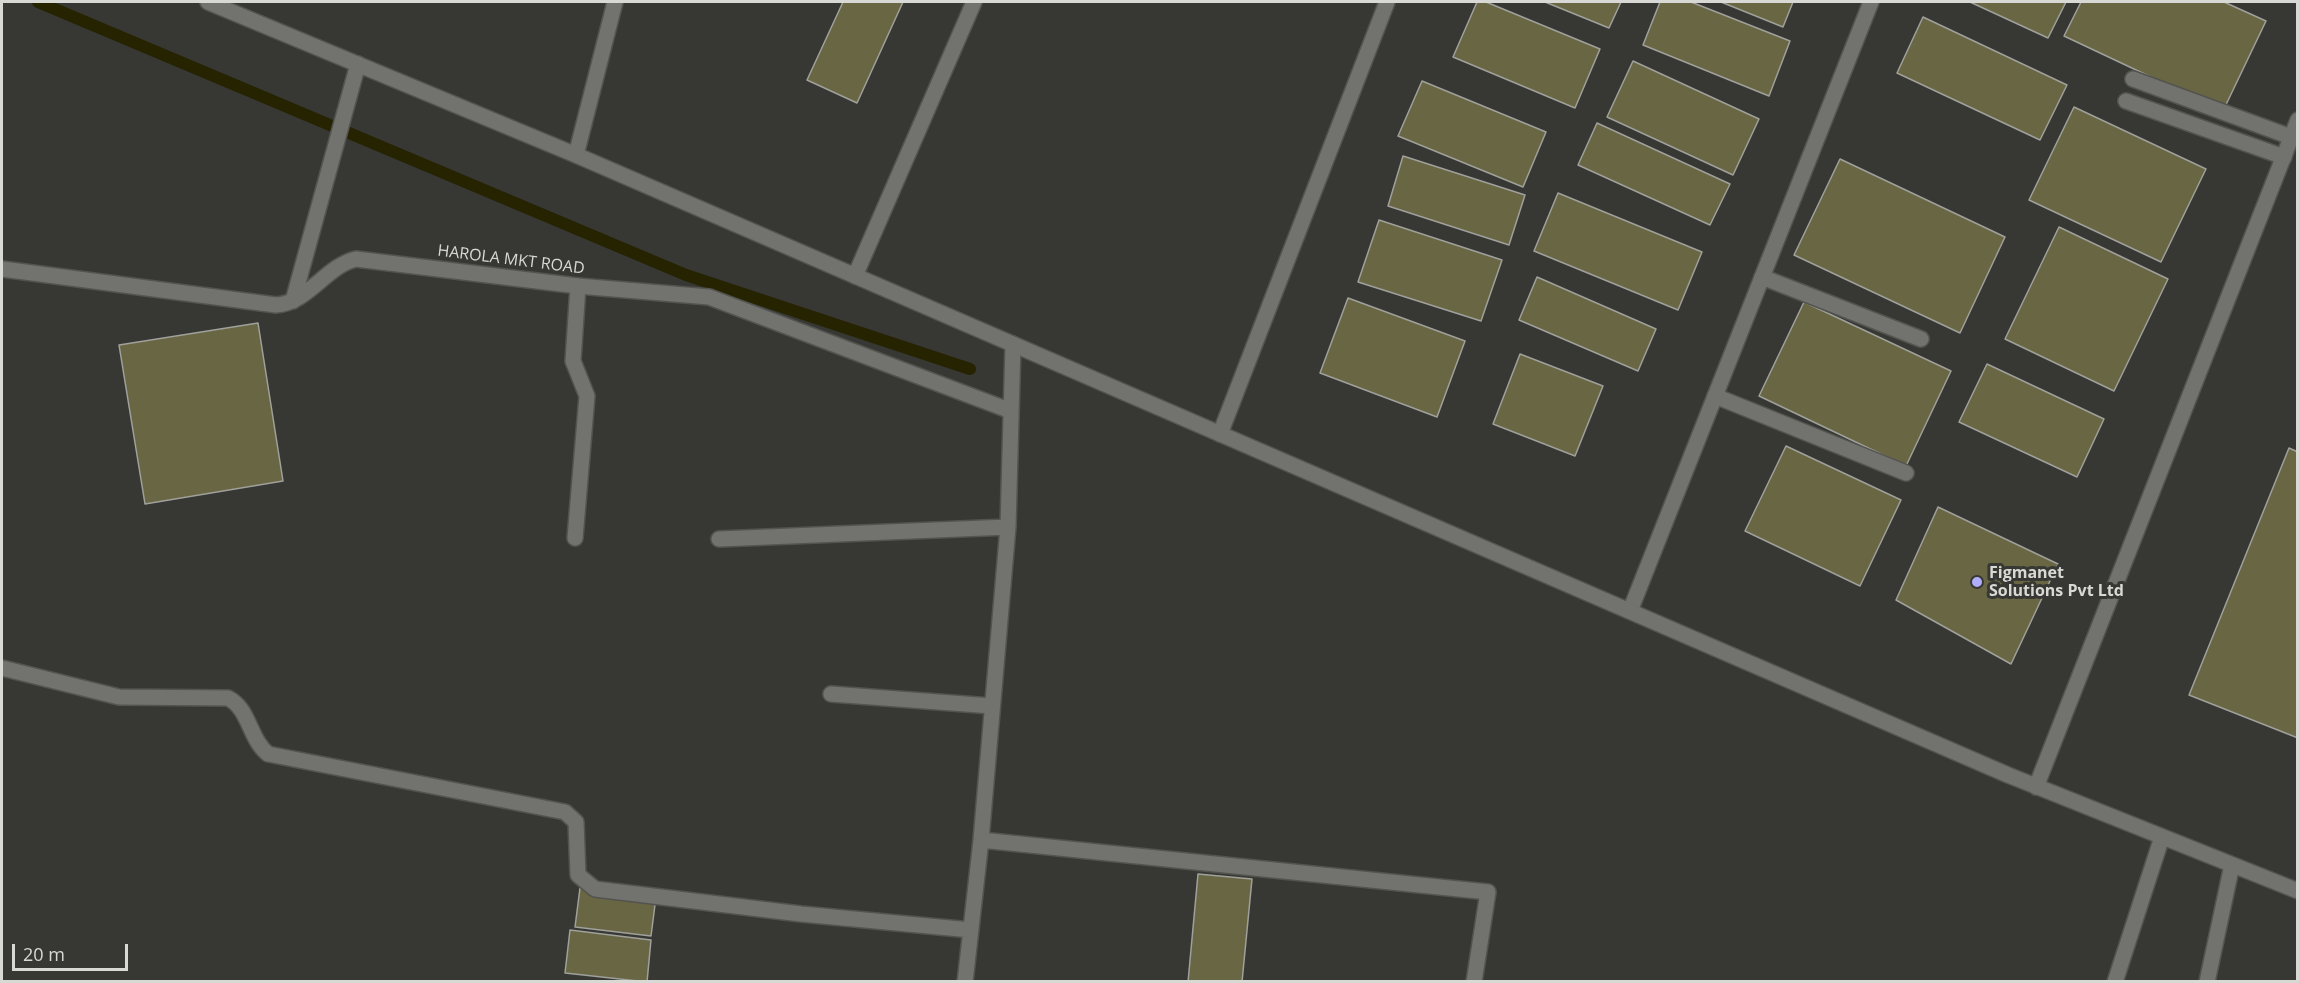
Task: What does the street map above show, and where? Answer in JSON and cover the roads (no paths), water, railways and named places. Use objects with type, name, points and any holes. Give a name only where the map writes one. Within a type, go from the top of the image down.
[{"type":"street","points":[[208,2],[576,155],[2036,787],[2297,889]]},
{"type":"street","points":[[576,155],[615,2]]},
{"type":"street","points":[[855,276],[974,2]]},
{"type":"street","points":[[1220,434],[1388,2]]},
{"type":"street","points":[[1629,611],[1871,2]]},
{"type":"street","points":[[2,268],[268,304],[284,305],[293,301],[358,64]]},
{"type":"street","points":[[2133,79],[2291,137]]},
{"type":"street","points":[[2126,101],[2284,157]]},
{"type":"street","points":[[2036,787],[2298,120]]},
{"type":"street","name":"HAROLA MKT ROAD","points":[[293,301],[343,264],[356,259],[578,286],[709,297],[1011,411]]},
{"type":"street","points":[[1762,277],[1921,339]]},
{"type":"street","points":[[575,538],[587,396],[573,361],[578,286]]},
{"type":"street","points":[[965,981],[981,840],[1008,527],[1013,345]]},
{"type":"street","points":[[1715,396],[1906,473]]},
{"type":"street","points":[[719,539],[1008,527]]},
{"type":"street","points":[[2,668],[118,697],[228,698],[241,708],[257,742],[268,754],[565,812],[576,822],[578,875],[595,888],[801,914],[970,930]]},
{"type":"street","points":[[831,694],[992,706]]},
{"type":"street","points":[[2115,981],[2162,837]]},
{"type":"street","points":[[981,840],[1488,892],[1473,981]]},
{"type":"street","points":[[2207,981],[2232,865]]},
{"type":"waterway","points":[[38,2],[686,275],[970,369]]},
{"type":"place","name":"Figmanet Solutions Pvt Ltd","points":[[1977,582]]}]
